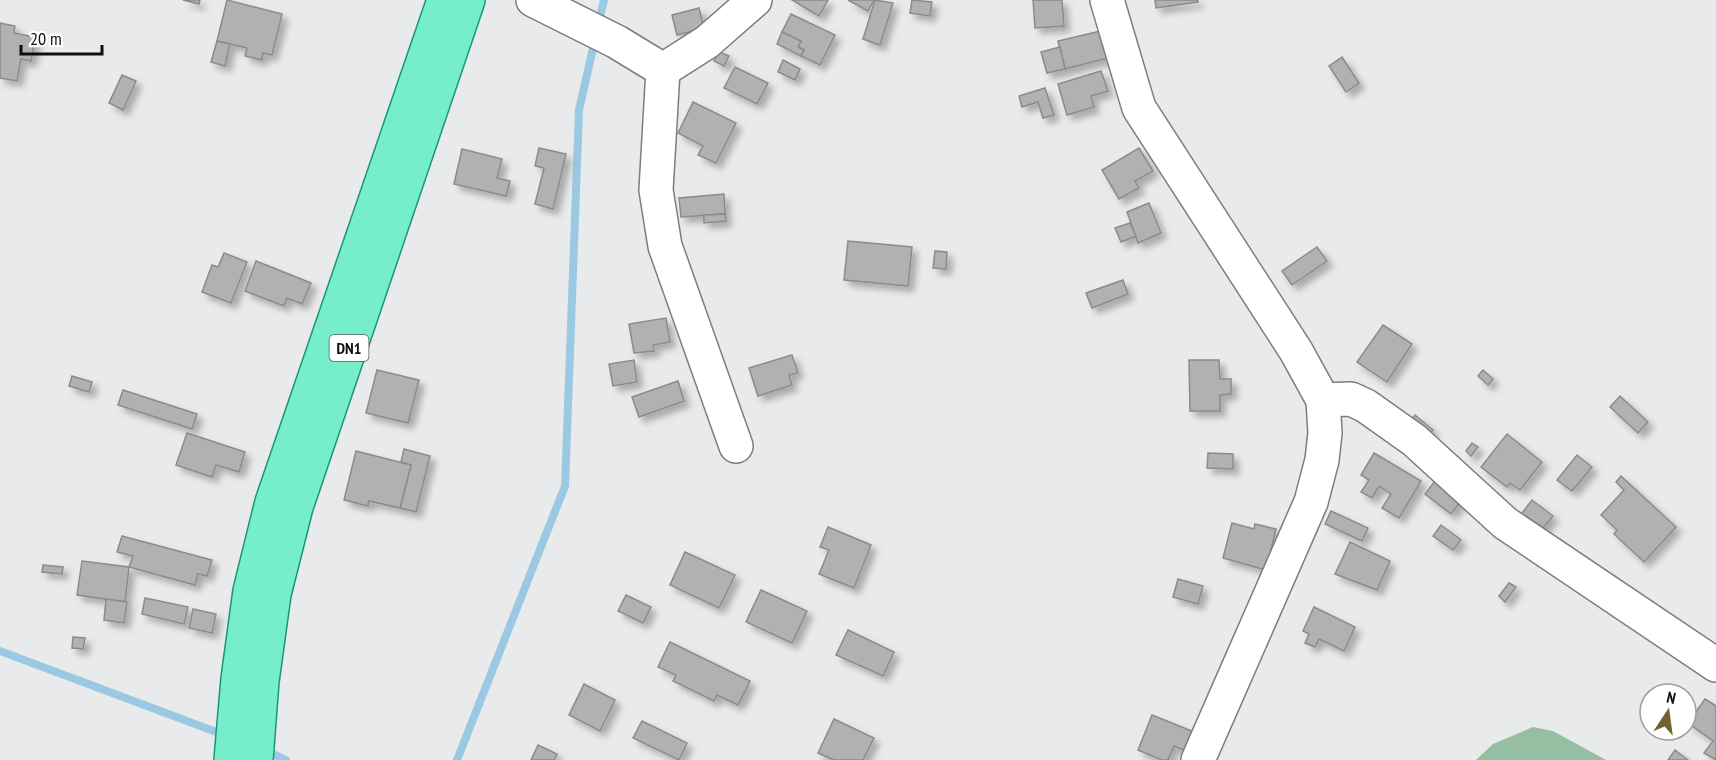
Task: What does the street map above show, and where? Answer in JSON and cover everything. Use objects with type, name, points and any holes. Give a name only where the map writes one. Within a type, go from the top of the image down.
[{"type":"main road","name":"DN1","points":[[244,758],[248,703],[250,591],[272,502],[444,0]]},
{"type":"main road","name":"DN1","points":[[248,703],[296,507],[468,0]]},
{"type":"street","points":[[533,0],[617,42],[663,70]]},
{"type":"street","points":[[663,70],[707,42],[755,0]]},
{"type":"street","points":[[1107,0],[1139,108],[1296,351],[1323,400],[1325,433],[1322,460],[1311,502],[1198,760]]},
{"type":"street","points":[[663,70],[656,190],[665,246],[736,446]]},
{"type":"street","points":[[1323,400],[1351,399],[1366,406],[1414,440],[1505,523],[1716,665]]},
{"type":"green space","points":[[1533,727],[1553,731],[1606,760],[1476,760],[1493,744]]},
{"type":"building","points":[[183,0],[200,0],[199,4]]},
{"type":"building","points":[[227,0],[282,14],[272,55],[263,53],[262,60],[245,56],[247,48],[217,41]]},
{"type":"building","points":[[792,0],[828,0],[819,16]]},
{"type":"building","points":[[848,0],[874,0],[868,11]]},
{"type":"building","points":[[875,0],[893,3],[880,45],[863,39]]},
{"type":"building","points":[[912,0],[932,2],[930,16],[910,13]]},
{"type":"building","points":[[1033,0],[1062,0],[1064,26],[1035,28]]},
{"type":"building","points":[[1155,0],[1198,0],[1198,2],[1156,8]]},
{"type":"building","points":[[699,8],[704,28],[677,35],[672,15]]},
{"type":"building","points":[[791,14],[835,35],[820,65],[801,56],[804,50],[798,47],[801,41],[782,32]]},
{"type":"building","points":[[0,23],[15,26],[14,33],[35,37],[31,61],[21,59],[17,81],[0,78]]},
{"type":"building","points":[[1105,30],[1112,57],[1065,69],[1058,41]]},
{"type":"building","points":[[782,32],[801,41],[798,47],[804,50],[801,56],[777,44]]},
{"type":"building","points":[[217,41],[230,44],[225,66],[211,62]]},
{"type":"building","points":[[1060,47],[1065,69],[1047,73],[1041,52]]},
{"type":"building","points":[[719,52],[729,56],[724,66],[714,61]]},
{"type":"building","points":[[1342,57],[1359,83],[1346,92],[1329,66]]},
{"type":"building","points":[[783,60],[800,69],[795,80],[778,72]]},
{"type":"building","points":[[735,67],[768,83],[757,104],[724,88]]},
{"type":"building","points":[[1101,71],[1108,91],[1091,96],[1094,107],[1067,115],[1058,84]]},
{"type":"building","points":[[122,75],[136,81],[123,110],[109,103]]},
{"type":"building","points":[[1045,88],[1054,115],[1043,118],[1038,102],[1022,107],[1019,96]]},
{"type":"building","points":[[693,102],[736,123],[716,163],[698,155],[703,146],[678,133]]},
{"type":"building","points":[[539,148],[566,154],[553,209],[535,204],[544,168],[535,166]]},
{"type":"building","points":[[1139,148],[1153,171],[1135,181],[1139,188],[1119,199],[1102,170]]},
{"type":"building","points":[[462,149],[502,159],[497,178],[510,181],[506,196],[454,184]]},
{"type":"building","points":[[724,194],[725,214],[681,217],[679,198]]},
{"type":"building","points":[[1149,203],[1161,233],[1138,243],[1127,212]]},
{"type":"building","points":[[725,214],[726,221],[704,223],[704,215]]},
{"type":"building","points":[[1130,223],[1136,236],[1121,242],[1115,228]]},
{"type":"building","points":[[848,241],[912,247],[908,286],[844,280]]},
{"type":"building","points":[[1317,247],[1327,261],[1292,285],[1282,271]]},
{"type":"building","points":[[935,251],[947,252],[946,269],[933,268]]},
{"type":"building","points":[[224,253],[247,262],[231,303],[202,292],[212,265],[218,267]]},
{"type":"building","points":[[256,261],[311,283],[302,304],[287,298],[284,306],[245,291]]},
{"type":"building","points":[[1123,280],[1128,294],[1092,308],[1086,293]]},
{"type":"building","points":[[666,318],[670,342],[653,345],[654,351],[634,353],[629,324]]},
{"type":"building","points":[[1383,325],[1412,344],[1387,382],[1357,362]]},
{"type":"building","points":[[792,355],[798,373],[789,375],[792,385],[758,396],[749,368]]},
{"type":"building","points":[[634,360],[637,382],[613,386],[609,364]]},
{"type":"building","points":[[1189,360],[1219,360],[1220,379],[1231,379],[1231,394],[1220,395],[1220,411],[1190,411]]},
{"type":"building","points":[[377,370],[419,380],[408,423],[366,413]]},
{"type":"building","points":[[1483,370],[1493,379],[1488,385],[1478,376]]},
{"type":"building","points":[[72,376],[92,382],[89,392],[69,386]]},
{"type":"building","points":[[678,381],[684,401],[639,417],[632,397]]},
{"type":"building","points":[[123,390],[197,414],[192,429],[118,405]]},
{"type":"building","points":[[1620,396],[1648,422],[1638,433],[1610,407]]},
{"type":"building","points":[[1415,415],[1433,430],[1426,439],[1408,424]]},
{"type":"building","points":[[187,433],[245,452],[239,472],[216,465],[212,477],[176,465]]},
{"type":"building","points":[[1507,434],[1542,462],[1520,490],[1510,483],[1507,487],[1481,467]]},
{"type":"building","points":[[1472,443],[1478,447],[1471,456],[1466,451]]},
{"type":"building","points":[[404,449],[430,456],[416,512],[400,508],[411,465],[401,462]]},
{"type":"building","points":[[356,451],[411,465],[400,508],[369,501],[368,506],[344,500]]},
{"type":"building","points":[[1208,453],[1233,454],[1233,469],[1207,468]]},
{"type":"building","points":[[1374,453],[1421,481],[1399,518],[1382,508],[1391,494],[1379,486],[1372,498],[1361,492],[1369,480],[1361,475]]},
{"type":"building","points":[[1577,455],[1592,467],[1572,491],[1557,480]]},
{"type":"building","points":[[1621,476],[1676,527],[1644,562],[1614,534],[1617,530],[1601,515],[1624,490],[1616,482]]},
{"type":"building","points":[[1435,481],[1461,501],[1451,514],[1425,494]]},
{"type":"building","points":[[1532,500],[1553,516],[1539,533],[1519,517]]},
{"type":"building","points":[[1331,511],[1368,528],[1362,541],[1325,524]]},
{"type":"building","points":[[1232,523],[1254,529],[1255,524],[1276,529],[1266,570],[1223,558]]},
{"type":"building","points":[[1441,525],[1461,540],[1453,550],[1433,536]]},
{"type":"building","points":[[828,527],[871,545],[854,588],[819,574],[829,550],[820,547]]},
{"type":"building","points":[[122,536],[212,560],[207,576],[198,574],[195,585],[129,567],[133,556],[117,552]]},
{"type":"building","points":[[1350,542],[1390,561],[1377,590],[1335,574]]},
{"type":"building","points":[[685,552],[735,575],[719,608],[670,585]]},
{"type":"building","points":[[82,561],[129,567],[125,602],[77,595]]},
{"type":"building","points":[[43,565],[63,567],[62,574],[42,572]]},
{"type":"building","points":[[1178,579],[1203,586],[1198,604],[1173,597]]},
{"type":"building","points":[[1509,583],[1516,587],[1505,602],[1499,596]]},
{"type":"building","points":[[761,590],[807,611],[792,643],[746,622]]},
{"type":"building","points":[[626,595],[651,607],[643,623],[618,611]]},
{"type":"building","points":[[145,598],[188,607],[184,624],[142,614]]},
{"type":"building","points":[[106,599],[127,602],[124,623],[104,620]]},
{"type":"building","points":[[1314,607],[1355,627],[1344,651],[1319,639],[1315,647],[1305,643],[1309,634],[1303,631]]},
{"type":"building","points":[[193,609],[216,614],[212,633],[189,628]]},
{"type":"building","points":[[848,630],[894,652],[883,676],[836,655]]},
{"type":"building","points":[[73,637],[85,638],[83,649],[72,648]]},
{"type":"building","points":[[670,642],[750,681],[738,705],[717,695],[714,701],[673,681],[676,675],[658,667]]},
{"type":"building","points":[[584,684],[615,700],[600,731],[569,715]]},
{"type":"building","points":[[1705,699],[1716,706],[1716,760],[1704,753],[1713,741],[1698,730],[1698,709]]},
{"type":"building","points":[[1152,715],[1194,732],[1186,751],[1174,746],[1168,760],[1162,760],[1138,750]]},
{"type":"building","points":[[834,719],[874,738],[863,760],[834,760],[818,753]]},
{"type":"building","points":[[642,721],[687,743],[679,760],[633,738]]},
{"type":"building","points":[[538,745],[557,754],[554,760],[531,760]]},
{"type":"building","points":[[1675,750],[1688,760],[1668,760]]},
{"type":"waterway","points":[[598,26],[604,0]]},
{"type":"waterway","points":[[457,760],[565,486],[579,110],[595,39]]},
{"type":"waterway","points":[[0,651],[227,736]]},
{"type":"waterway","points":[[265,750],[286,760]]}]
